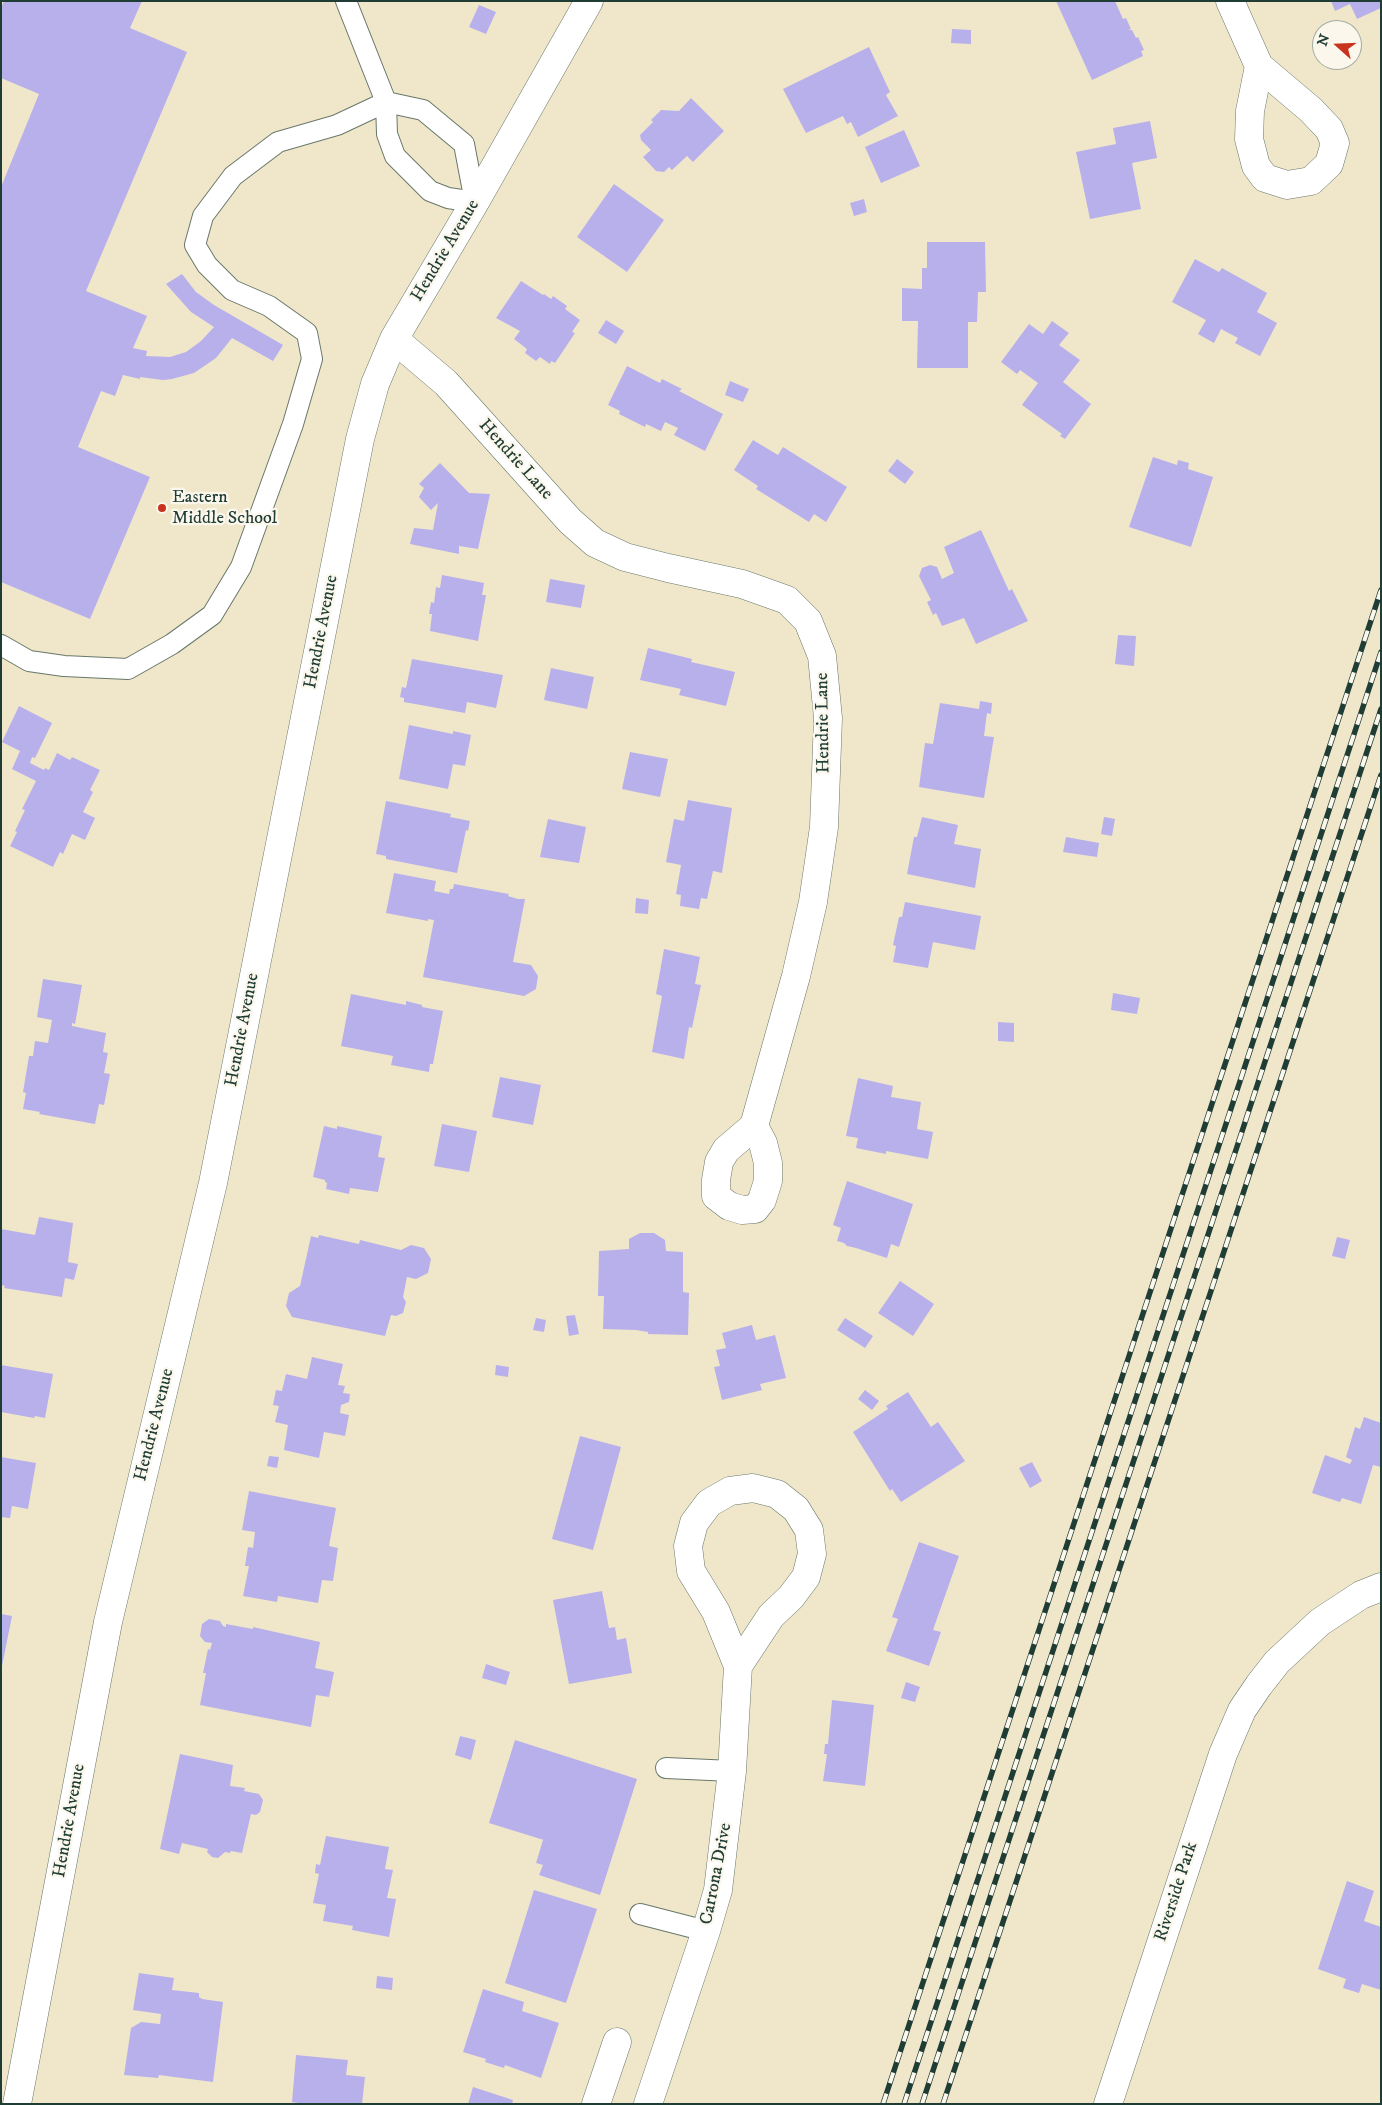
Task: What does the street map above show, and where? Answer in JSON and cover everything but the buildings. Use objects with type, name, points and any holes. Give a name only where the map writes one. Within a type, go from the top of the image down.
[{"type":"street","name":"Hendrie Avenue","points":[[17,2104],[108,1622],[213,1183],[360,439],[375,384],[394,339],[475,202],[589,1]]},
{"type":"street","points":[[1230,1],[1259,66]]},
{"type":"street","name":"Hendrie Lane","points":[[394,339],[446,383],[570,521],[595,542],[625,557],[742,584],[787,600],[808,621],[822,656],[828,718],[824,827],[813,902],[796,976],[754,1126]]},
{"type":"street","name":"Carrona Drive","points":[[648,2104],[718,1890],[732,1771],[738,1666],[716,1612],[691,1571],[688,1546],[694,1523],[709,1504],[730,1491],[753,1488],[777,1494],[796,1509],[809,1530],[812,1554],[806,1577],[791,1597],[771,1616],[738,1666]]},
{"type":"street","name":"Riverside Park","points":[[1108,2104],[1223,1754],[1242,1710],[1277,1662],[1320,1622],[1355,1599],[1381,1587]]},
{"type":"street","points":[[596,2104],[617,2042]]},
{"type":"lane","points":[[1,645],[29,660],[64,666],[128,669],[172,644],[212,615],[241,568],[293,424],[312,359],[307,333],[269,306],[232,290],[207,265],[195,245],[203,216],[233,176],[278,142],[337,125],[386,102],[423,110],[464,144],[475,202],[448,198],[430,191],[395,156],[387,134],[386,102],[346,1]]},
{"type":"lane","points":[[666,1768],[732,1771]]},
{"type":"lane","points":[[640,1914],[706,1931]]},
{"type":"railway","points":[[883,2104],[1381,590]]},
{"type":"railway","points":[[904,2104],[1381,652]]},
{"type":"railway","points":[[922,2104],[1381,709]]},
{"type":"railway","points":[[943,2104],[1381,775]]},
{"type":"place","name":"Eastern Middle School","points":[[162,508]]}]
